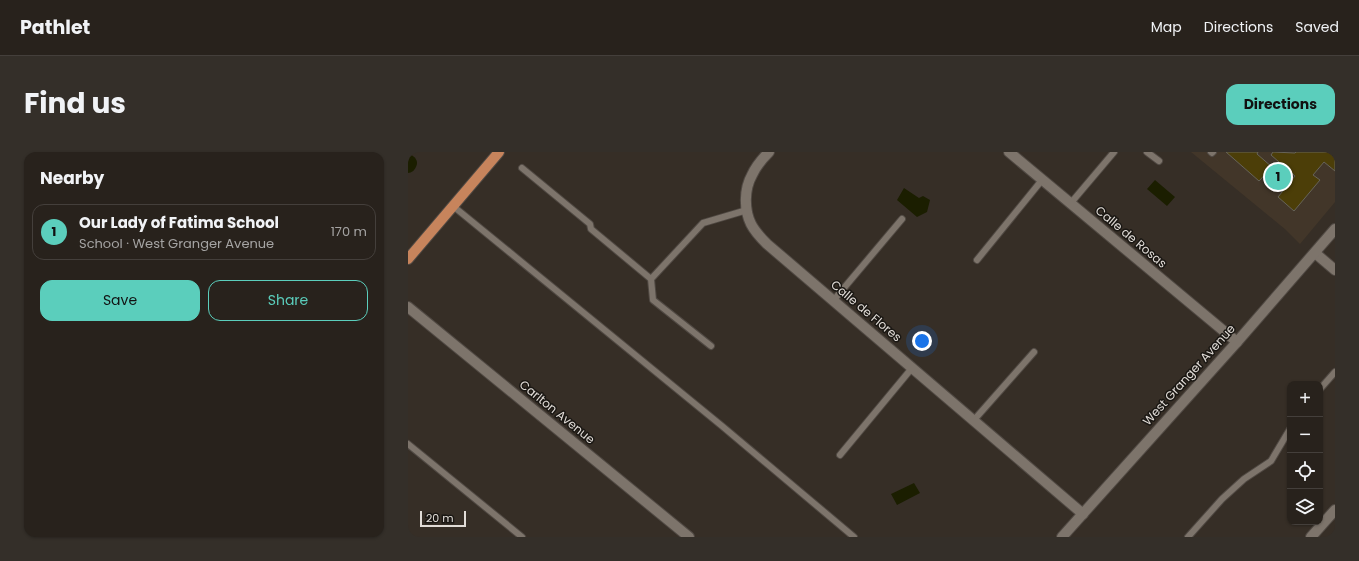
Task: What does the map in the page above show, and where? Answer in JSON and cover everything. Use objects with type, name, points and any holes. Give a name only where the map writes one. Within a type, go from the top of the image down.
[{"type":"main road","points":[[408,259],[499,152]]},
{"type":"street","name":"Calle de Flores","points":[[769,152],[751,175],[748,184],[746,198],[747,210],[751,224],[757,234],[833,301],[1083,514]]},
{"type":"street","name":"Calle de Rosas","points":[[1009,152],[1237,342]]},
{"type":"street","name":"West Granger Avenue","points":[[1062,537],[1237,342],[1335,229]]},
{"type":"street","points":[[1315,253],[1335,270]]},
{"type":"street","name":"Carlton Avenue","points":[[408,307],[689,537]]},
{"type":"street","points":[[1311,537],[1335,510]]},
{"type":"lane","points":[[1070,204],[1114,152]]},
{"type":"lane","points":[[1147,152],[1159,161]]},
{"type":"lane","points":[[522,168],[590,224],[591,230],[651,279],[653,300],[711,346]]},
{"type":"lane","points":[[976,260],[1042,180]]},
{"type":"lane","points":[[453,206],[722,426],[854,537]]},
{"type":"lane","points":[[651,279],[702,223],[747,210]]},
{"type":"lane","points":[[833,301],[902,219]]},
{"type":"lane","points":[[974,420],[1034,352]]},
{"type":"lane","points":[[840,455],[912,368]]},
{"type":"lane","points":[[1323,386],[1335,372]]},
{"type":"lane","points":[[1188,537],[1222,499],[1244,479],[1271,461],[1287,434]]},
{"type":"lane","points":[[408,444],[522,537]]},
{"type":"shaded area","points":[[1191,152],[1335,152],[1335,202],[1300,244],[1286,230]]},
{"type":"shaded area","points":[[1155,180],[1175,197],[1167,206],[1147,189]]},
{"type":"shaded area","points":[[904,188],[919,198],[923,196],[930,200],[927,212],[917,217],[897,200]]},
{"type":"shaded area","points":[[914,483],[920,493],[897,505],[891,494]]},
{"type":"building","points":[[1226,152],[1258,152],[1257,154],[1272,167],[1259,181]]},
{"type":"building","points":[[1273,152],[1335,152],[1335,171],[1324,162],[1313,175],[1320,180],[1294,211],[1278,197],[1295,176],[1271,155]]},
{"type":"place","name":"Our Lady of Fatima School","points":[[1278,177]]}]
